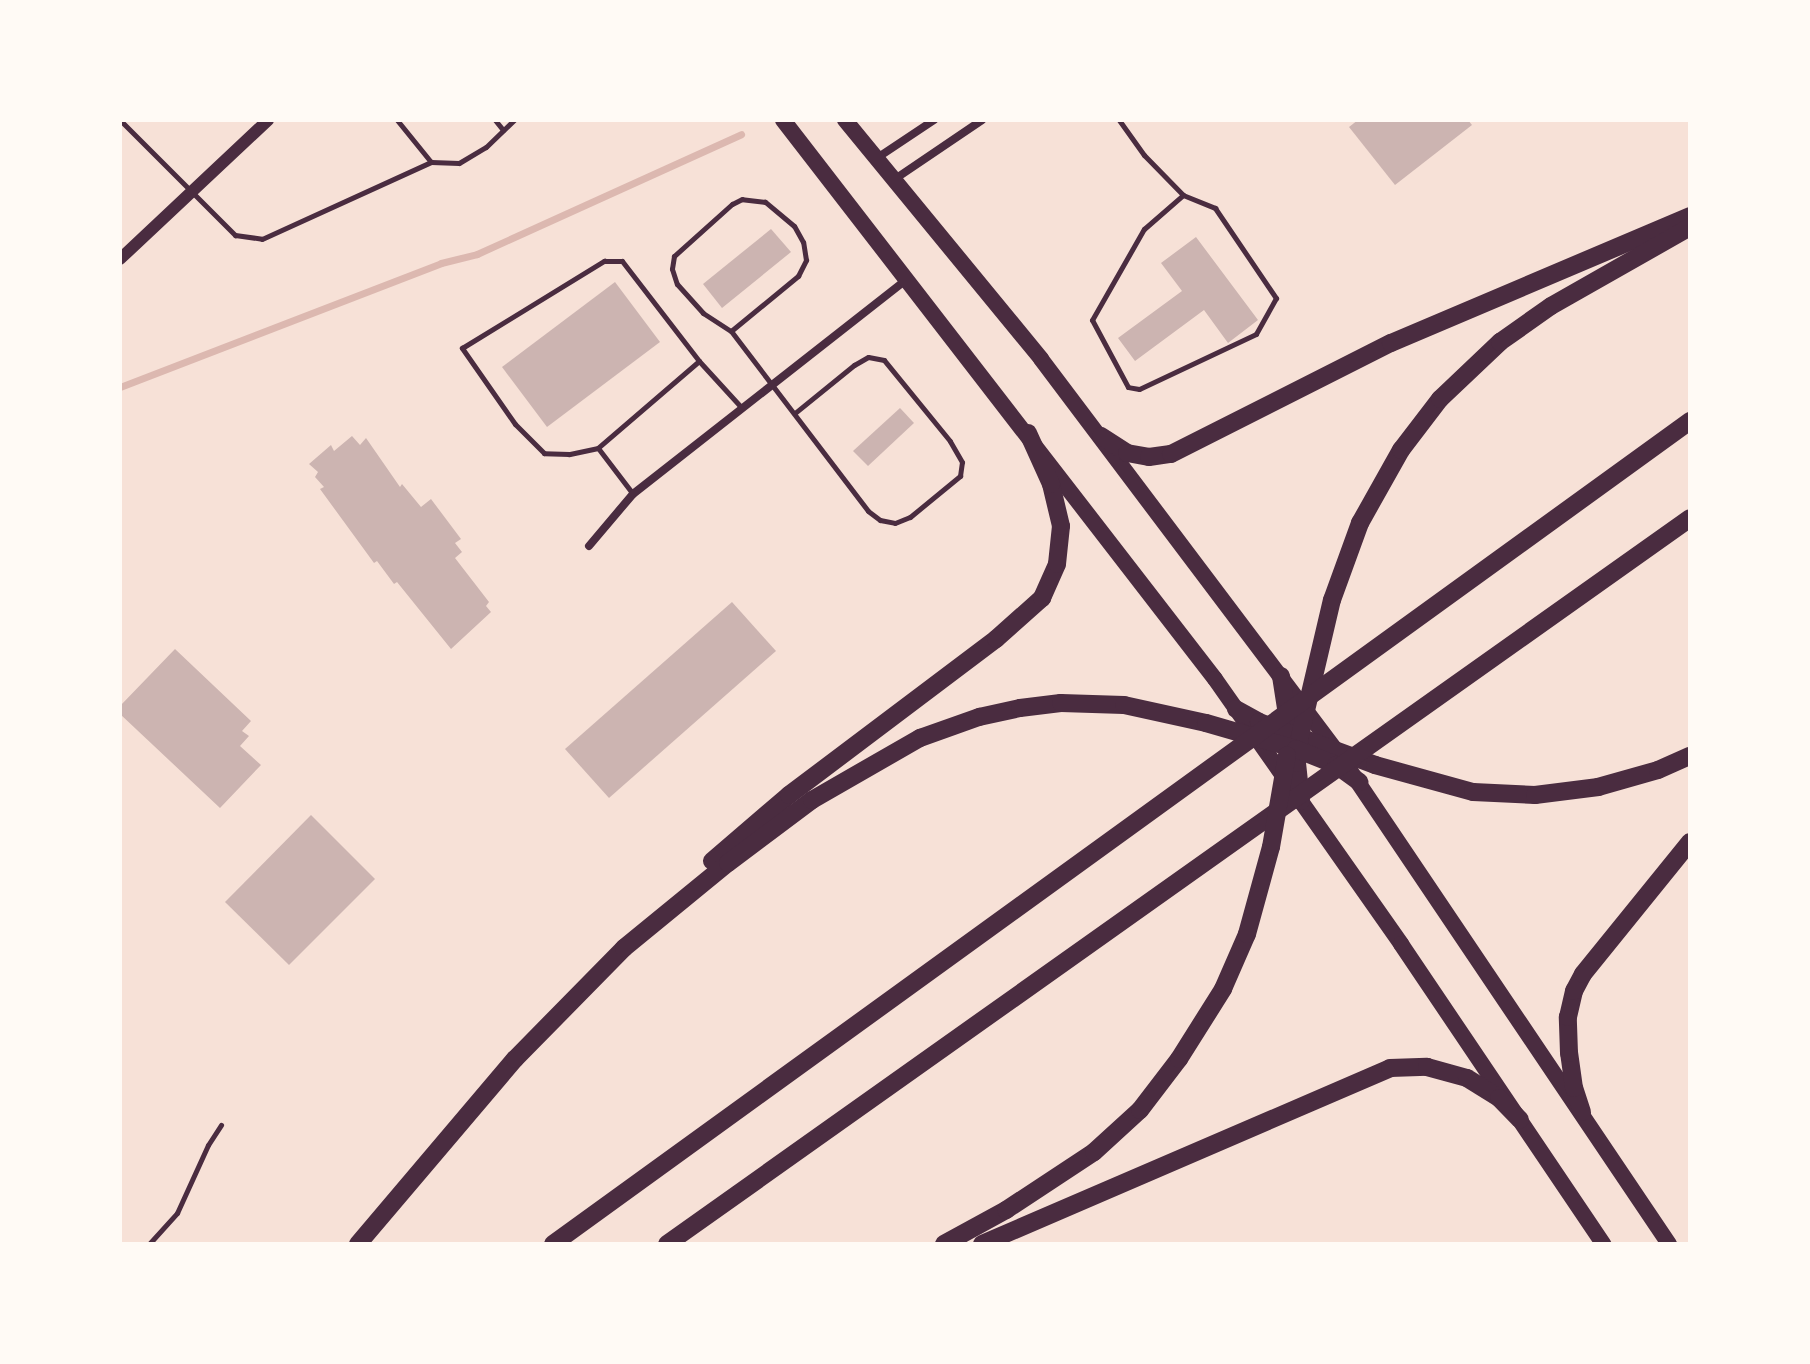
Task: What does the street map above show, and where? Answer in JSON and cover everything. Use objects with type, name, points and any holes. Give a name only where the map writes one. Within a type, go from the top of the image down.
[{"type":"highway","points":[[1101,436],[1127,453],[1149,457],[1171,454],[1402,338],[1690,216]]},
{"type":"highway","points":[[944,1244],[1006,1210],[1094,1152],[1140,1110],[1213,1008],[1240,952],[1260,894],[1293,741],[1352,540],[1385,475],[1426,416],[1476,362],[1517,330],[1690,227]]},
{"type":"highway","points":[[553,1244],[1690,421]]},
{"type":"highway","points":[[358,1244],[515,1059],[714,859],[789,795],[1038,603],[1054,572],[1061,526],[1051,484],[1028,433]]},
{"type":"highway","points":[[667,1244],[1144,902],[1690,518]]},
{"type":"highway","points":[[1281,676],[1302,804]]},
{"type":"highway","points":[[624,948],[728,863],[812,800],[883,757],[959,723],[1040,705],[1103,703],[1164,712],[1257,737],[1337,751],[1433,784],[1473,792],[1515,795],[1598,787],[1658,770],[1690,756]]},
{"type":"highway","points":[[1236,709],[1336,765],[1359,782]]},
{"type":"highway","points":[[1582,1112],[1574,1088],[1569,1053],[1568,1017],[1574,991],[1583,974],[1690,842]]},
{"type":"highway","points":[[982,1244],[1390,1068],[1427,1067],[1467,1078],[1499,1098],[1520,1120]]},
{"type":"main road","points":[[783,120],[1028,433],[1257,737],[1603,1244]]},
{"type":"main road","points":[[845,120],[1101,436],[1305,707],[1359,782],[1669,1244]]},
{"type":"street","points":[[120,259],[268,120]]},
{"type":"street","points":[[877,158],[934,120]]},
{"type":"street","points":[[895,179],[982,120]]},
{"type":"street","points":[[589,546],[633,494],[908,279]]},
{"type":"lane","points":[[120,120],[235,235],[262,239],[431,162],[459,163],[514,120]]},
{"type":"lane","points":[[397,120],[431,162]]},
{"type":"lane","points":[[495,120],[503,130]]},
{"type":"lane","points":[[1119,120],[1144,155],[1183,195],[1215,208],[1276,298],[1256,334],[1139,389],[1128,387],[1092,320],[1144,229],[1183,195]]},
{"type":"lane","points":[[731,331],[798,276],[806,260],[803,242],[794,226],[765,202],[742,199],[732,204],[674,256],[672,269],[677,284],[703,313],[731,331],[773,382],[795,413],[868,511],[880,520],[895,523],[910,517],[960,476],[962,462],[950,441],[884,360],[868,357],[854,365],[795,413]]},
{"type":"lane","points":[[699,361],[598,448],[569,454],[544,453],[515,424],[462,348],[604,261],[622,261],[699,361],[741,407]]},
{"type":"lane","points":[[598,448],[633,494]]},
{"type":"lane","points":[[149,1244],[177,1213],[208,1145],[221,1125]]},
{"type":"building","points":[[1358,120],[1468,120],[1472,125],[1395,185],[1349,127]]},
{"type":"building","points":[[771,229],[791,252],[722,308],[703,284]]},
{"type":"building","points":[[1196,237],[1258,320],[1228,343],[1204,310],[1135,361],[1118,338],[1182,291],[1161,263]]},
{"type":"building","points":[[615,282],[660,342],[547,427],[502,367]]},
{"type":"building","points":[[900,408],[914,423],[868,466],[853,451]]},
{"type":"building","points":[[352,436],[360,445],[366,438],[400,487],[402,484],[421,507],[431,499],[461,539],[455,543],[462,552],[455,558],[489,602],[486,606],[491,612],[451,649],[397,582],[394,584],[377,561],[374,563],[320,489],[324,487],[315,477],[318,472],[309,464],[331,445],[334,451]]},
{"type":"building","points":[[732,602],[776,651],[609,798],[565,749]]},
{"type":"building","points":[[175,649],[251,721],[242,731],[249,736],[240,746],[261,765],[220,808],[120,714],[120,706]]},
{"type":"building","points":[[311,815],[375,879],[289,965],[225,902]]},
{"type":"waterway","points":[[120,387],[441,263],[477,254],[741,134]]}]
